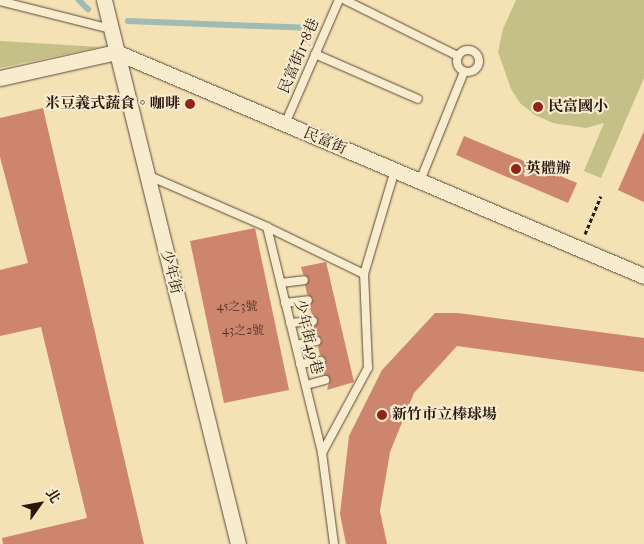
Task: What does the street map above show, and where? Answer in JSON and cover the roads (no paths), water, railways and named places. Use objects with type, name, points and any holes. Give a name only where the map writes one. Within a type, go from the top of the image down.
[{"type":"street","name":"少年街","points":[[104,0],[238,544]]},
{"type":"street","points":[[0,78],[116,52]]},
{"type":"street","name":"民富街","points":[[116,52],[644,276]]},
{"type":"lane","name":"民富街178巷","points":[[285,124],[339,0]]},
{"type":"lane","points":[[344,0],[458,56]]},
{"type":"lane","points":[[0,1],[111,30]]},
{"type":"lane","points":[[467,50],[479,58],[476,69],[464,72],[457,64],[458,56],[467,50]]},
{"type":"lane","points":[[315,54],[418,99]]},
{"type":"lane","points":[[420,181],[464,72]]},
{"type":"lane","points":[[322,453],[368,368],[364,274],[395,170]]},
{"type":"lane","points":[[147,175],[267,227],[364,274]]},
{"type":"lane","name":"少年街49巷","points":[[267,227],[322,453],[334,544]]},
{"type":"lane","points":[[281,283],[304,280]]},
{"type":"lane","points":[[285,303],[308,300]]},
{"type":"lane","points":[[290,323],[313,320]]},
{"type":"lane","points":[[296,345],[317,341]]},
{"type":"lane","points":[[300,364],[321,361]]},
{"type":"lane","points":[[306,385],[325,380]]},
{"type":"waterway","points":[[79,0],[88,9]]},
{"type":"waterway","points":[[128,21],[312,28]]},
{"type":"place","name":"米豆義式蔬食。咖啡","points":[[190,104]]},
{"type":"place","name":"民富國小","points":[[538,107]]},
{"type":"place","name":"英體辦","points":[[516,169]]},
{"type":"place","name":"新竹市立棒球場","points":[[382,415]]}]
